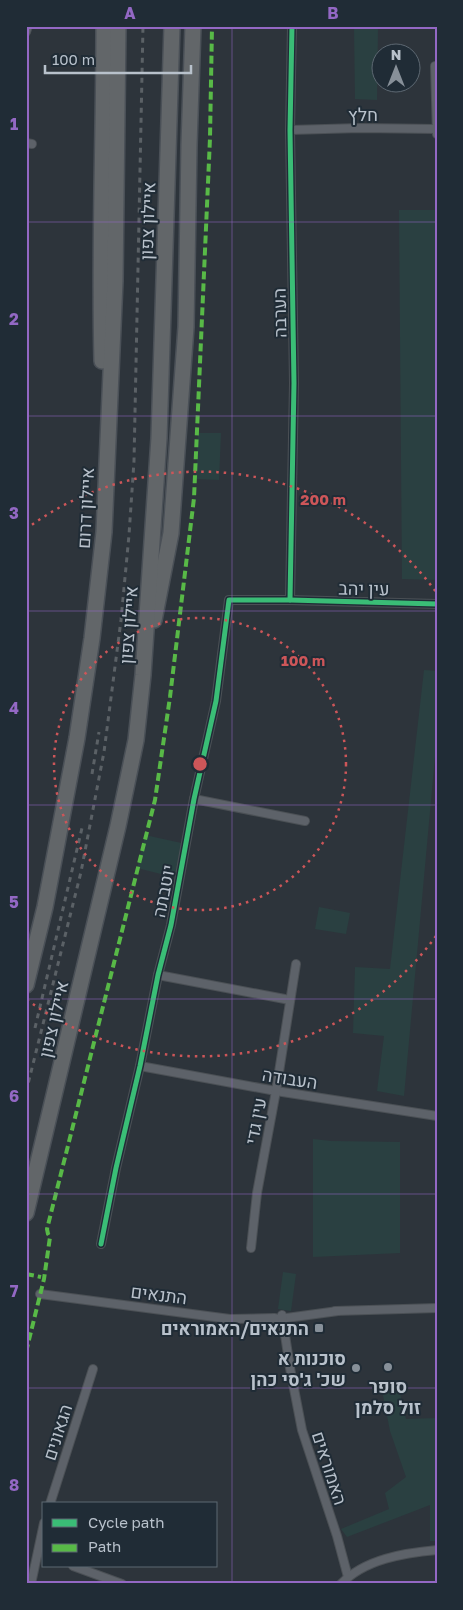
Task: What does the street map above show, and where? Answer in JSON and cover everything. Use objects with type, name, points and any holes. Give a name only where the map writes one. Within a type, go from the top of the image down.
[{"type":"highway","points":[[104,26],[100,295],[106,480]]},
{"type":"highway","name":"איילון דרום","points":[[26,985],[45,907],[77,738],[94,628],[104,532],[115,281],[118,26]]},
{"type":"highway","name":"איילון צפון","points":[[26,1214],[118,826],[136,740],[143,676],[158,438],[172,26]]},
{"type":"highway","points":[[143,676],[171,533],[176,469],[186,326],[193,26]]},
{"type":"street","points":[[26,32],[28,26]]},
{"type":"street","name":"הערבה","points":[[290,600],[294,383],[290,130],[292,26]]},
{"type":"street","points":[[435,66],[436,131]]},
{"type":"street","name":"חלץ","points":[[290,130],[360,128],[436,131]]},
{"type":"street","name":"יוטבתה","points":[[101,1244],[158,975],[171,926],[194,800],[216,701],[229,600],[290,600]]},
{"type":"street","name":"עין יהב","points":[[290,600],[437,604]]},
{"type":"street","points":[[194,800],[304,821]]},
{"type":"street","name":"עין גדי","points":[[251,1248],[257,1193],[276,1091],[296,964]]},
{"type":"street","points":[[158,975],[290,1000]]},
{"type":"street","name":"העבודה","points":[[140,1066],[276,1091],[437,1116]]},
{"type":"street","name":"התנאים","points":[[40,1294],[230,1319],[279,1317],[338,1311],[436,1308]]},
{"type":"street","name":"האמוראים","points":[[279,1317],[302,1430],[337,1536],[348,1577]]},
{"type":"street","name":"הגאונים","points":[[51,1502],[93,1369]]},
{"type":"street","points":[[31,1584],[40,1554],[42,1538]]},
{"type":"street","points":[[341,1584],[348,1577],[379,1560],[412,1552],[437,1550]]},
{"type":"street","points":[[78,1568],[122,1584]]},
{"type":"green space","points":[[354,26],[378,26],[378,42],[370,42],[370,92],[377,92],[377,100],[355,99]]},
{"type":"green space","points":[[399,210],[437,210],[437,580],[402,579]]},
{"type":"green space","points":[[198,433],[221,433],[219,480],[196,479]]},
{"type":"green space","points":[[424,670],[437,671],[437,735],[404,1096],[377,1091],[384,1036],[353,1033],[355,967],[390,969]]},
{"type":"green space","points":[[145,835],[186,844],[177,878],[137,868]]},
{"type":"green space","points":[[319,907],[350,913],[346,934],[315,929]]},
{"type":"green space","points":[[313,1139],[400,1142],[400,1253],[313,1257]]},
{"type":"green space","points":[[283,1272],[296,1274],[291,1311],[278,1309]]},
{"type":"green space","points":[[399,1389],[406,1419],[437,1418],[437,1541],[430,1541],[430,1505],[347,1537],[341,1529],[389,1509],[385,1493],[406,1477],[390,1431],[382,1390]]},
{"type":"railway","points":[[26,1092],[81,872],[104,752],[121,620],[134,461],[143,26]]},
{"type":"railway","points":[[92,774],[99,732]]},
{"type":"railway","points":[[35,1028],[82,828]]},
{"type":"marked path","points":[[26,1352],[44,1279],[50,1237],[47,1229],[155,800],[170,697],[194,498],[210,138],[212,27]]},
{"type":"marked path","points":[[26,1274],[41,1277]]},
{"type":"cycle path","points":[[290,600],[294,383],[290,130],[292,26]]},
{"type":"cycle path","points":[[101,1244],[158,975],[171,925],[194,799],[216,701],[229,600],[437,604]]},
{"type":"place","name":"התנאים/האמוראים","points":[[319,1328]]},
{"type":"place","name":"סופר זול סלמן","points":[[388,1367]]},
{"type":"place","name":"סוכנות א שכ' ג'סי כהן","points":[[356,1368]]}]
